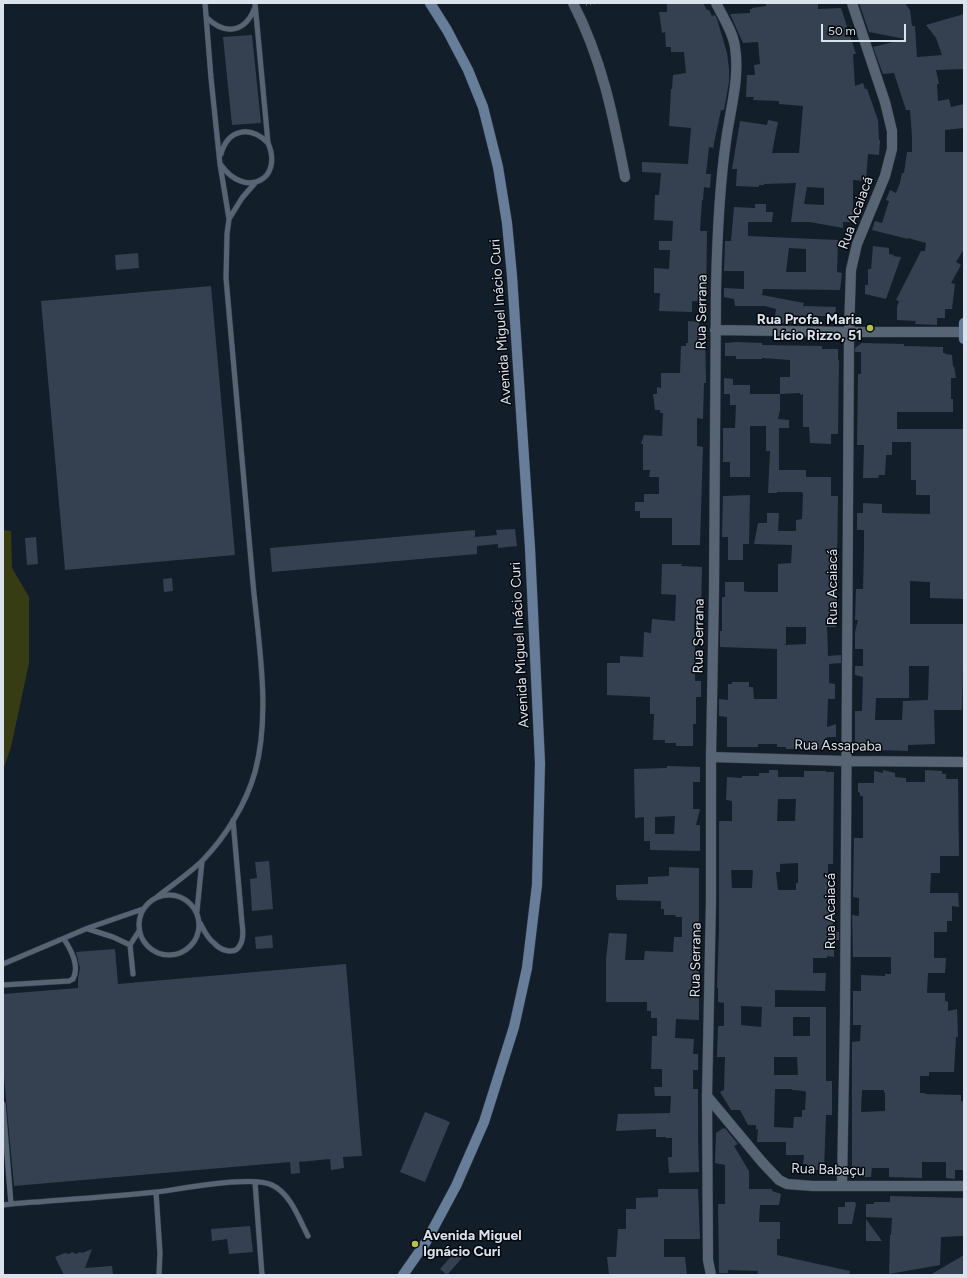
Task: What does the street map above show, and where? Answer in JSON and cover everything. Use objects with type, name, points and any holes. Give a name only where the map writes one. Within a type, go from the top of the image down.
[{"type":"street","name":"Avenida Miguel Inácio Curi","points":[[403,1275],[426,1242],[456,1186],[484,1122],[514,1027],[527,968],[538,885],[540,763],[530,548],[512,276],[507,223],[498,167],[483,107],[464,63],[447,30],[430,3]]},
{"type":"street","points":[[573,3],[585,28],[604,77],[626,177]]},
{"type":"street","name":"Rua Serrana","points":[[711,1275],[708,1260],[707,1096],[711,900],[715,330],[718,218],[736,60],[735,45],[731,33],[716,3]]},
{"type":"street","name":"Rua Acaiacá","points":[[842,1185],[849,332],[851,270],[857,244],[885,176],[892,149],[892,131],[886,102],[852,3]]},
{"type":"street","points":[[715,330],[849,332],[964,331]]},
{"type":"street","name":"Rua Assapaba","points":[[711,757],[845,761],[964,762]]},
{"type":"street","name":"Rua Babaçu","points":[[707,1096],[762,1162],[779,1180],[787,1184],[964,1186]]},
{"type":"lane","points":[[200,922],[199,932],[195,942],[188,949],[179,954],[168,956],[158,954],[149,948],[139,931],[139,920],[143,909],[149,902],[202,861],[233,820],[246,796],[255,773],[262,743],[263,702],[261,665],[226,278],[227,234],[229,219],[220,161],[205,3]]},
{"type":"lane","points":[[207,18],[219,26],[227,29],[235,29],[241,27],[252,16],[255,4]]},
{"type":"lane","points":[[255,4],[268,143]]},
{"type":"lane","points":[[229,219],[242,198],[255,183],[264,177],[270,170],[272,161],[272,152],[268,143],[262,136],[251,132],[243,132],[234,135],[227,140],[222,148],[220,161],[226,173],[235,179],[243,183],[255,183]]},
{"type":"lane","points":[[156,897],[164,895],[179,896],[186,900],[192,905],[206,934],[213,943],[222,949],[229,951],[235,950],[240,946],[243,938],[233,820]]},
{"type":"lane","points":[[196,912],[202,861]]},
{"type":"lane","points":[[3,964],[88,928],[143,909]]},
{"type":"lane","points":[[88,928],[130,945]]},
{"type":"lane","points":[[133,974],[130,945],[139,931]]},
{"type":"lane","points":[[3,985],[62,982],[73,979],[75,975],[75,966],[72,951],[64,939]]},
{"type":"lane","points":[[3,1104],[11,1204]]},
{"type":"lane","points":[[3,1205],[156,1192],[236,1182],[254,1182],[271,1184],[282,1191],[292,1204],[308,1236]]},
{"type":"lane","points":[[254,1182],[262,1275]]},
{"type":"lane","points":[[156,1192],[160,1253],[159,1275]]},
{"type":"green space","points":[[3,530],[11,531],[12,568],[29,597],[29,663],[11,747],[3,770]]},
{"type":"building","points":[[703,3],[712,16],[715,15],[717,19],[727,53],[729,69],[729,82],[724,110],[721,110],[713,148],[709,147],[706,174],[711,174],[710,188],[704,187],[702,200],[700,231],[707,231],[706,302],[692,301],[692,312],[659,311],[660,293],[654,293],[654,268],[669,269],[670,250],[659,250],[659,241],[672,241],[673,221],[654,220],[655,195],[659,195],[661,173],[642,172],[642,162],[688,164],[691,128],[669,126],[673,75],[686,73],[684,52],[671,52],[671,47],[666,47],[665,32],[662,33],[659,12],[667,12],[667,4]]},
{"type":"building","points":[[766,3],[818,3],[818,9],[841,8],[856,54],[853,54],[855,86],[863,83],[865,89],[867,89],[878,120],[880,140],[879,155],[868,154],[866,181],[853,180],[853,222],[843,222],[843,228],[810,222],[791,222],[796,183],[764,184],[759,185],[759,187],[736,186],[737,169],[732,169],[740,121],[767,125],[768,120],[778,122],[772,153],[799,153],[803,106],[779,104],[779,101],[753,100],[754,97],[746,97],[747,75],[755,75],[754,65],[760,64],[758,42],[743,43],[730,14],[750,13],[750,9],[752,8],[766,6]],"holes":[[[807,187],[824,188],[824,205],[804,204]]]},
{"type":"building","points":[[859,3],[905,3],[910,10],[912,26],[915,26],[917,57],[942,55],[936,38],[926,25],[964,14],[964,69],[936,70],[939,84],[937,84],[938,101],[949,99],[951,107],[964,104],[964,128],[945,130],[945,152],[964,152],[964,249],[956,262],[961,265],[951,283],[955,284],[952,309],[945,309],[945,318],[937,318],[937,325],[915,324],[916,321],[897,320],[897,307],[899,301],[896,300],[921,251],[925,251],[926,243],[872,230],[875,221],[882,223],[889,201],[886,200],[890,190],[896,193],[902,173],[904,173],[907,152],[912,152],[912,137],[910,110],[906,110],[894,73],[883,74],[873,47],[905,39],[869,32]]},
{"type":"building","points":[[252,35],[261,123],[232,125],[223,37]]},
{"type":"building","points":[[755,204],[766,204],[766,212],[773,212],[772,222],[748,222],[748,236],[838,240],[837,272],[842,273],[840,290],[763,289],[762,295],[804,303],[803,306],[836,307],[835,316],[798,316],[797,323],[774,323],[776,309],[765,306],[735,306],[734,299],[724,297],[724,288],[744,289],[744,271],[724,271],[725,241],[731,241],[734,207],[755,208]],"holes":[[[789,248],[806,249],[806,272],[786,272]]]},
{"type":"building","points":[[873,246],[889,248],[889,254],[901,257],[886,299],[865,294],[865,285],[868,285],[868,269],[871,269]]},
{"type":"building","points":[[138,253],[139,268],[116,270],[115,255]]},
{"type":"building","points":[[211,286],[235,555],[65,570],[41,301]]},
{"type":"building","points":[[688,321],[699,322],[699,332],[705,332],[706,383],[704,383],[703,419],[697,418],[697,446],[703,447],[700,545],[672,545],[672,518],[640,518],[640,511],[635,511],[635,502],[644,502],[644,494],[659,494],[659,477],[649,477],[650,470],[643,470],[643,444],[641,444],[644,435],[662,436],[663,413],[660,413],[660,410],[655,410],[653,394],[657,394],[657,387],[661,388],[661,373],[680,373],[681,346],[686,346],[686,343],[688,343]]},
{"type":"building","points":[[725,343],[762,343],[762,345],[822,346],[822,349],[838,349],[838,434],[831,434],[831,444],[810,443],[809,427],[803,427],[803,394],[780,394],[780,377],[790,377],[790,360],[762,358],[736,359],[736,356],[725,356]]},
{"type":"building","points":[[862,343],[943,347],[943,353],[952,355],[956,378],[951,378],[951,399],[953,399],[953,412],[897,412],[897,429],[964,429],[964,599],[930,598],[930,582],[910,581],[910,624],[964,624],[962,710],[934,710],[935,744],[908,745],[908,751],[875,750],[875,745],[855,744],[855,711],[862,711],[863,677],[855,675],[855,666],[863,666],[863,649],[855,649],[855,632],[858,620],[855,620],[856,589],[863,589],[864,547],[864,530],[857,530],[857,513],[863,513],[863,503],[882,504],[882,513],[930,514],[930,495],[916,495],[916,480],[911,480],[911,442],[892,442],[892,455],[886,455],[885,475],[879,475],[878,478],[863,478],[864,445],[857,445],[858,374],[861,374],[861,352],[855,352],[855,348]],"holes":[[[909,666],[929,666],[928,700],[903,701],[902,720],[875,720],[876,698],[909,698]]]},
{"type":"building","points":[[724,378],[733,379],[733,385],[750,385],[750,394],[780,394],[780,410],[778,419],[789,420],[789,428],[779,428],[779,470],[806,470],[806,477],[831,477],[831,496],[838,496],[836,627],[827,627],[828,656],[841,655],[841,663],[829,664],[829,683],[835,684],[835,699],[828,699],[827,727],[836,724],[836,737],[827,737],[827,748],[786,749],[786,747],[777,747],[777,744],[758,744],[758,747],[727,747],[727,717],[719,716],[719,699],[728,700],[728,684],[732,684],[732,682],[749,682],[749,687],[753,687],[754,699],[777,699],[777,649],[720,647],[720,631],[722,631],[722,597],[725,597],[725,582],[744,582],[744,591],[748,592],[778,592],[778,564],[791,563],[792,545],[754,544],[758,523],[767,523],[767,513],[779,513],[778,531],[796,531],[796,520],[802,519],[803,494],[802,492],[768,493],[770,451],[766,451],[766,426],[750,426],[750,477],[730,477],[730,462],[723,462],[723,428],[735,428],[736,405],[730,405],[730,394],[724,394]],"holes":[[[786,627],[806,627],[806,644],[784,645],[786,644]]]},
{"type":"building","points":[[750,495],[749,544],[743,544],[743,560],[728,560],[728,537],[722,537],[723,496]]},
{"type":"building","points":[[515,529],[517,546],[498,548],[498,544],[477,546],[477,554],[272,572],[270,548],[475,530],[475,537],[497,535],[496,530]]},
{"type":"building","points":[[36,537],[38,564],[27,565],[25,538]]},
{"type":"building","points":[[662,564],[682,564],[681,566],[702,567],[701,613],[695,613],[694,633],[695,681],[701,681],[701,697],[696,697],[696,724],[693,724],[693,746],[676,746],[676,743],[665,743],[665,740],[653,740],[654,714],[650,714],[650,697],[607,695],[607,663],[620,663],[620,656],[643,657],[644,632],[651,633],[652,619],[675,621],[676,595],[661,594]]},
{"type":"building","points":[[172,578],[173,591],[164,592],[163,579]]},
{"type":"building","points":[[667,766],[700,767],[700,782],[693,782],[693,809],[700,809],[696,825],[700,825],[700,851],[650,850],[650,841],[644,841],[644,817],[635,818],[634,769],[667,768]],"holes":[[[675,816],[674,834],[655,834],[655,817]]]},
{"type":"building","points":[[769,770],[778,770],[778,777],[804,777],[804,771],[834,772],[833,864],[828,864],[828,898],[834,898],[833,932],[839,932],[839,940],[834,940],[834,957],[827,956],[827,958],[813,958],[813,973],[826,973],[825,991],[775,990],[775,1007],[826,1007],[826,1081],[832,1081],[832,1115],[826,1115],[824,1170],[807,1170],[807,1164],[803,1164],[804,1155],[786,1155],[786,1142],[757,1142],[758,1129],[756,1130],[756,1125],[748,1125],[740,1110],[731,1110],[720,1092],[724,1090],[725,1057],[717,1057],[718,1026],[724,1026],[724,1003],[718,1002],[717,988],[719,930],[719,821],[732,821],[732,801],[726,800],[727,777],[742,778],[742,776],[759,776],[759,773],[769,773]],"holes":[[[778,799],[796,799],[795,821],[777,821]],[[798,863],[798,883],[796,883],[796,890],[778,890],[776,872],[780,872],[780,864]],[[731,870],[753,870],[752,888],[732,888]],[[741,1006],[762,1007],[761,1027],[741,1025]],[[793,1017],[810,1017],[810,1036],[793,1036]],[[774,1057],[797,1057],[798,1075],[774,1075]],[[775,1089],[792,1089],[806,1092],[805,1110],[802,1110],[802,1117],[794,1117],[793,1128],[774,1127]]]},
{"type":"building","points":[[883,770],[895,773],[895,777],[906,778],[906,782],[925,782],[925,770],[942,771],[942,774],[946,774],[946,779],[958,779],[959,856],[940,856],[940,873],[931,873],[930,893],[958,893],[959,907],[952,906],[952,921],[947,921],[947,932],[934,932],[934,958],[946,958],[945,973],[928,973],[927,993],[945,993],[945,1001],[948,1002],[948,1011],[957,1009],[958,1037],[956,1037],[954,1072],[929,1072],[929,1076],[920,1076],[920,1093],[961,1095],[961,1101],[964,1102],[964,1170],[955,1170],[955,1179],[946,1178],[946,1162],[922,1162],[922,1178],[889,1177],[889,1168],[872,1168],[871,1177],[863,1177],[863,1168],[852,1168],[852,1042],[860,1041],[861,1025],[853,1025],[853,991],[861,991],[861,975],[885,976],[885,974],[891,974],[891,957],[853,957],[852,915],[859,916],[859,898],[853,897],[854,838],[863,838],[863,796],[860,796],[860,793],[858,792],[858,783],[874,783],[874,771],[883,773]],"holes":[[[862,1090],[884,1090],[885,1111],[861,1112]]]},
{"type":"building","points":[[269,861],[273,909],[252,911],[250,879],[257,878],[255,862]]},
{"type":"building","points":[[669,867],[699,868],[699,1020],[676,1019],[675,1038],[694,1039],[693,1054],[698,1054],[698,1070],[693,1070],[693,1089],[698,1089],[699,1172],[669,1173],[668,1157],[672,1157],[672,1138],[656,1137],[656,1129],[616,1131],[618,1114],[670,1113],[671,1096],[655,1096],[654,1087],[662,1087],[662,1069],[651,1069],[652,1036],[657,1036],[657,1018],[651,1018],[651,1011],[647,1011],[647,1002],[606,1002],[606,959],[609,933],[627,934],[625,960],[644,960],[645,951],[673,952],[674,937],[682,937],[682,917],[675,917],[676,915],[664,915],[664,909],[661,909],[661,901],[617,900],[616,897],[616,885],[648,884],[648,877],[669,876]]},
{"type":"building","points":[[272,935],[273,948],[256,949],[255,937]]},
{"type":"building","points":[[115,949],[118,984],[346,964],[362,1156],[343,1157],[344,1168],[331,1170],[330,1159],[299,1162],[300,1173],[291,1174],[290,1162],[14,1186],[3,1066],[3,994],[78,988],[80,968],[76,952]]},
{"type":"building","points":[[425,1112],[450,1122],[425,1182],[400,1172]]},
{"type":"building","points":[[725,1128],[738,1144],[734,1146],[749,1171],[749,1189],[772,1189],[772,1191],[781,1194],[779,1205],[760,1205],[759,1222],[780,1222],[780,1239],[777,1239],[777,1255],[850,1271],[849,1275],[757,1275],[758,1271],[728,1270],[728,1273],[719,1273],[718,1204],[725,1204],[725,1165],[715,1163],[716,1133]]},
{"type":"building","points":[[658,1189],[698,1189],[700,1239],[664,1239],[664,1257],[685,1257],[687,1275],[609,1275],[607,1257],[616,1257],[618,1229],[626,1229],[626,1209],[636,1209],[636,1198],[658,1197]]},
{"type":"building","points":[[890,1196],[964,1198],[964,1236],[941,1237],[940,1265],[889,1274],[892,1218],[866,1217],[866,1204],[874,1204],[874,1202],[890,1202]]},
{"type":"building","points":[[845,1202],[855,1202],[856,1204],[852,1224],[838,1224],[838,1207],[845,1207]]},
{"type":"building","points":[[866,1219],[882,1241],[866,1241]]},
{"type":"building","points":[[250,1226],[253,1252],[229,1254],[227,1239],[212,1241],[211,1229]]},
{"type":"building","points":[[92,1249],[85,1268],[112,1266],[113,1275],[64,1275],[55,1257],[65,1253],[82,1253]]},
{"type":"building","points":[[455,1252],[462,1258],[447,1275],[440,1269]]},
{"type":"building","points":[[964,1255],[964,1275],[930,1275]]},
{"type":"place","name":"Rua Profa. Maria Lício Rizzo, 51","points":[[870,328]]},
{"type":"place","name":"Avenida Miguel Ignácio Curi","points":[[415,1244]]}]
